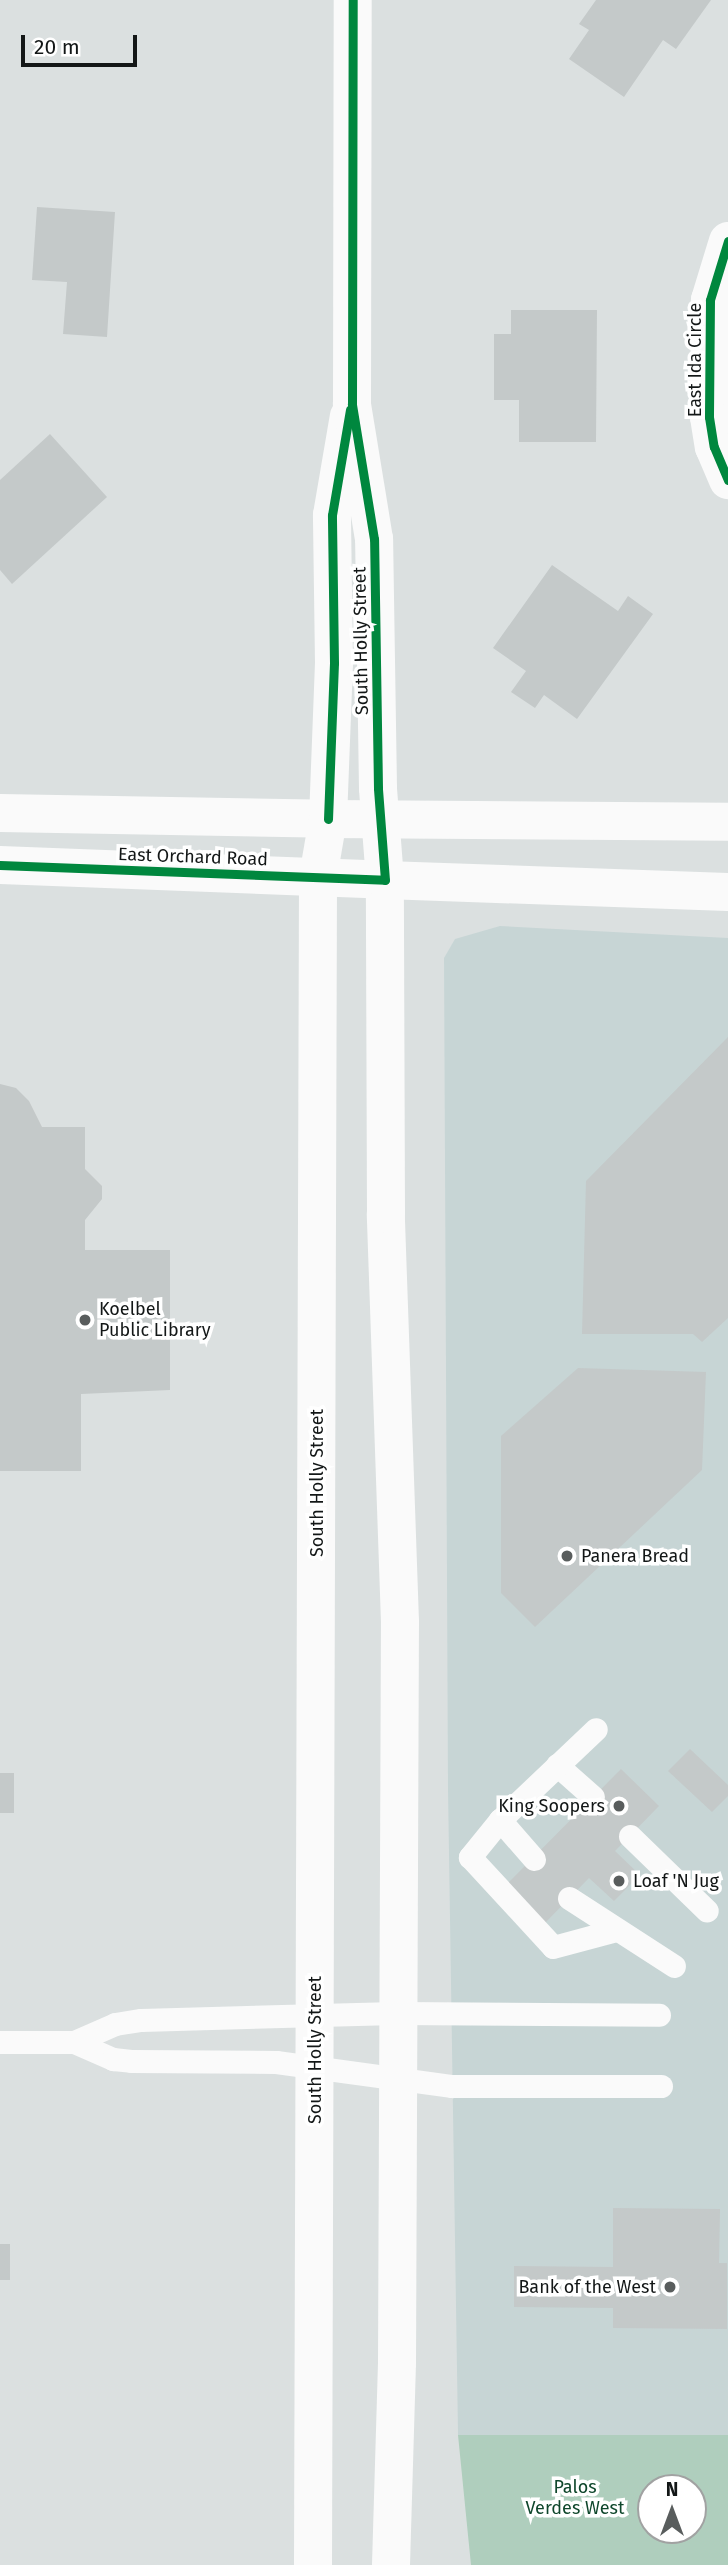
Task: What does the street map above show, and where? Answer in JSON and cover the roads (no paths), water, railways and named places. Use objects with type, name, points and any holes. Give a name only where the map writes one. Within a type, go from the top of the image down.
[{"type":"main road","name":"South Holly Street","points":[[353,0],[352,404],[374,539],[380,821],[385,880],[386,1214],[400,1622],[395,2013],[397,2362],[391,2565]]},
{"type":"main road","name":"East Ida Circle","points":[[728,241],[710,300],[709,417],[714,447],[728,480]]},
{"type":"main road","name":"South Holly Street","points":[[313,2565],[318,877],[328,819],[334,663],[332,515],[352,404]]},
{"type":"main road","points":[[0,813],[380,821],[728,822]]},
{"type":"main road","name":"East Orchard Road","points":[[0,865],[728,892]]},
{"type":"lane","points":[[596,1729],[500,1820],[470,1857],[554,1947],[616,1930]]},
{"type":"lane","points":[[558,1765],[593,1797]]},
{"type":"lane","points":[[500,1820],[534,1859]]},
{"type":"lane","points":[[630,1836],[707,1911]]},
{"type":"lane","points":[[569,1898],[674,1966]]},
{"type":"lane","points":[[74,2042],[115,2024],[141,2021],[315,2019],[395,2013],[659,2015]]},
{"type":"lane","points":[[0,2042],[74,2042],[122,2060],[275,2062],[452,2086],[661,2086]]},
{"type":"place","name":"Koelbel Public Library","points":[[85,1320]]},
{"type":"place","name":"Panera Bread","points":[[567,1556]]},
{"type":"place","name":"King Soopers","points":[[619,1806]]},
{"type":"place","name":"Loaf 'N Jug","points":[[619,1881]]},
{"type":"place","name":"Bank of the West","points":[[670,2287]]},
{"type":"park label","name":"Palos Verdes West","points":[[575,2498]]}]
